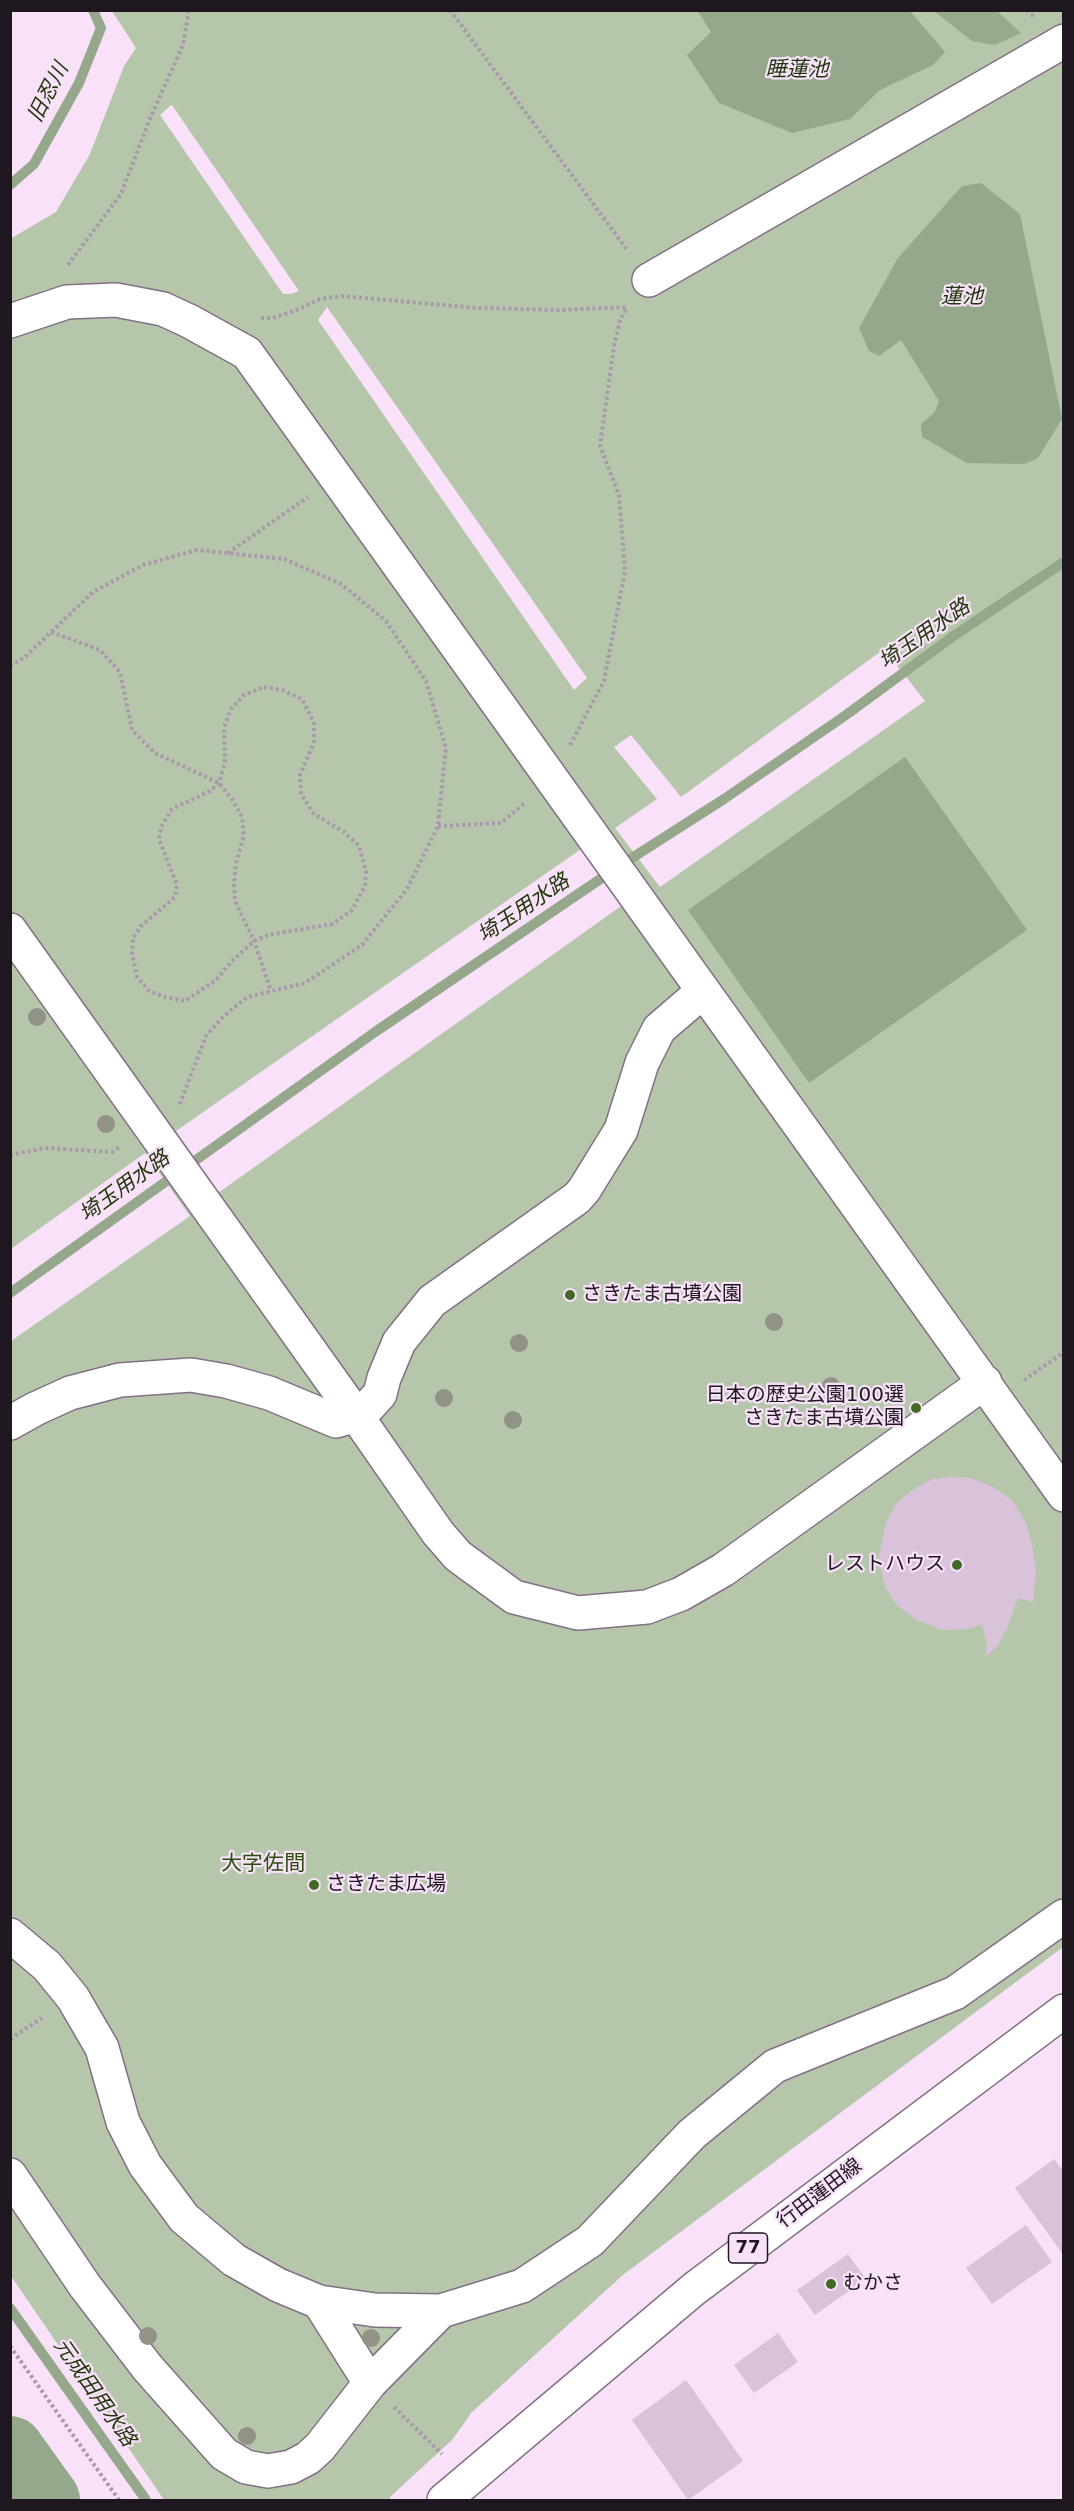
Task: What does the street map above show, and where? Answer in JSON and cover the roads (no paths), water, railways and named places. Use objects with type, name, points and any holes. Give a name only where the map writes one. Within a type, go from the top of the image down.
[{"type":"street","points":[[649,280],[1064,40]]},
{"type":"street","points":[[10,321],[66,302],[116,300],[163,309],[247,353],[1064,1495]]},
{"type":"street","points":[[10,930],[438,1533],[458,1556],[514,1597],[578,1613],[647,1607],[681,1594],[723,1570],[992,1392]]},
{"type":"street","points":[[10,1423],[70,1393],[120,1380],[182,1376],[226,1381],[269,1393],[336,1421],[356,1415],[380,1394],[399,1342],[432,1301],[577,1198],[584,1190],[621,1130],[642,1063],[659,1029],[702,992]]},
{"type":"street","points":[[10,1935],[47,1966],[73,1998],[102,2048],[123,2122],[146,2165],[184,2218],[234,2260],[278,2285],[319,2302],[375,2310],[441,2311],[522,2286],[590,2241],[692,2134],[775,2066],[955,1993],[1064,1916]]},
{"type":"street","name":"行田蓮田線","points":[[444,2500],[694,2289],[1064,2011]]},
{"type":"street","points":[[10,2175],[85,2286],[147,2367],[224,2454],[246,2467],[268,2470],[291,2467],[308,2458],[320,2447],[370,2383],[441,2311]]},
{"type":"street","points":[[319,2302],[370,2383]]},
{"type":"water","name":"睡蓮池","points":[[697,10],[910,11],[945,52],[933,65],[880,90],[850,119],[792,133],[719,103],[687,55],[711,32]]},
{"type":"water","name":"蓮池","points":[[981,183],[1020,214],[1062,419],[1038,458],[1024,464],[967,463],[922,437],[921,424],[934,413],[939,401],[901,340],[879,356],[869,351],[859,328],[898,258],[962,186]]},
{"type":"water","points":[[905,757],[1027,930],[809,1083],[688,910]]},
{"type":"waterway","name":"旧忍川","points":[[10,185],[34,164],[79,83],[101,28],[93,10]]},
{"type":"waterway","name":"埼玉用水路","points":[[10,1293],[375,1032],[621,865],[724,799],[846,715],[952,637],[1064,562]]},
{"type":"waterway","name":"元成田用水路","points":[[10,2308],[146,2500]]},
{"type":"waterway","points":[[10,2450],[46,2500]]},
{"type":"place","name":"さきたま古墳公園","points":[[570,1295]]},
{"type":"place","name":"日本の歴史公園100選 さきたま古墳公園","points":[[916,1408]]},
{"type":"place","name":"レストハウス","points":[[957,1565]]},
{"type":"place","name":"さきたま広場","points":[[314,1885]]},
{"type":"place","name":"むかさ","points":[[831,2284]]},
{"type":"district","name":"大字佐間","points":[[263,1865]]}]
